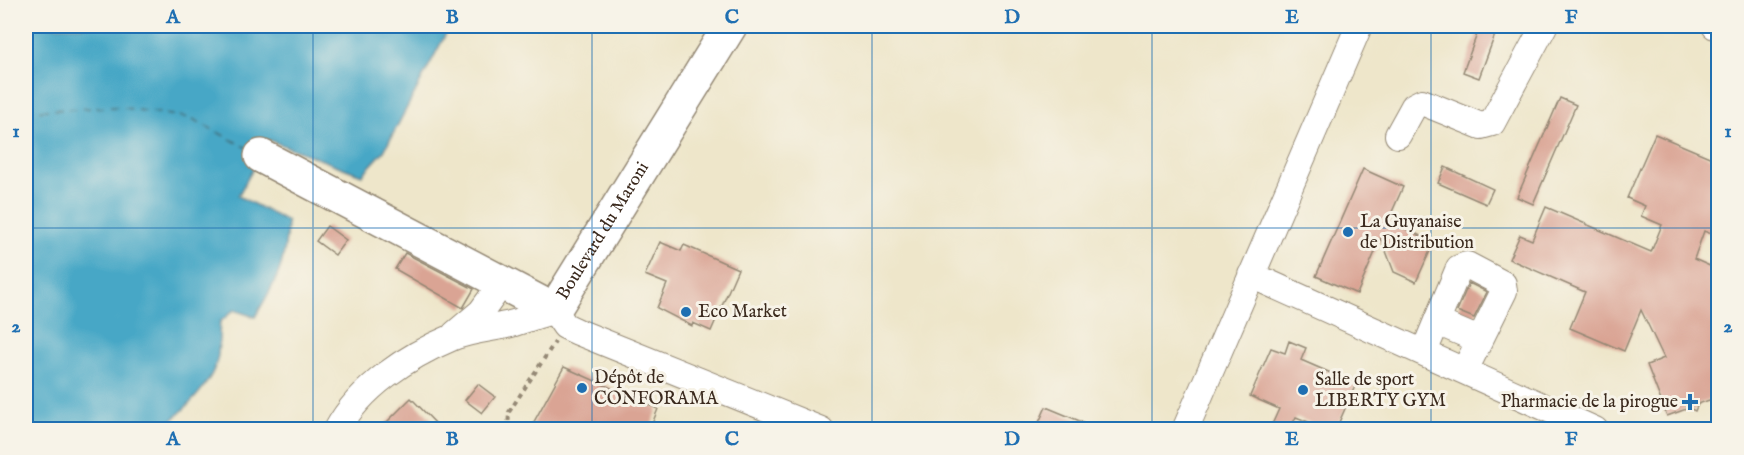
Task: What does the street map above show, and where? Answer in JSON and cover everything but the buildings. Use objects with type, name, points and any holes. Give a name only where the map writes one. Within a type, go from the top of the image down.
[{"type":"main road","name":"Boulevard du Maroni","points":[[560,318],[730,26]]},
{"type":"main road","points":[[261,156],[501,283],[560,318]]},
{"type":"street","points":[[1185,429],[1359,26]]},
{"type":"street","points":[[1398,135],[1414,106],[1422,102],[1481,126],[1492,123],[1545,26]]},
{"type":"street","points":[[1424,351],[1459,268],[1467,265],[1503,284],[1504,288],[1465,370]]},
{"type":"street","points":[[1251,275],[1595,429]]},
{"type":"street","points":[[451,338],[481,312],[501,283]]},
{"type":"street","name":"Boulevard du Maroni","points":[[338,429],[353,405],[367,391],[407,362],[451,338],[560,318]]},
{"type":"street","points":[[560,318],[821,429]]},
{"type":"street","points":[[1437,322],[1479,340]]},
{"type":"path","points":[[508,429],[510,412],[560,318]]},
{"type":"water","points":[[26,26],[450,26],[384,151],[362,175],[269,140],[238,196],[287,221],[285,249],[279,272],[255,317],[234,310],[220,322],[218,355],[211,376],[196,396],[162,429],[26,429]]},
{"type":"ferry route","points":[[26,111],[118,107],[191,118],[247,148]]},
{"type":"place","name":"La Guyanaise de Distribution","points":[[1348,232]]},
{"type":"place","name":"Eco Market","points":[[686,312]]},
{"type":"place","name":"Dépôt de CONFORAMA","points":[[582,388]]},
{"type":"place","name":"Salle de sport LIBERTY GYM","points":[[1303,390]]},
{"type":"place","name":"Pharmacie de la pirogue","points":[[1690,402]]}]
